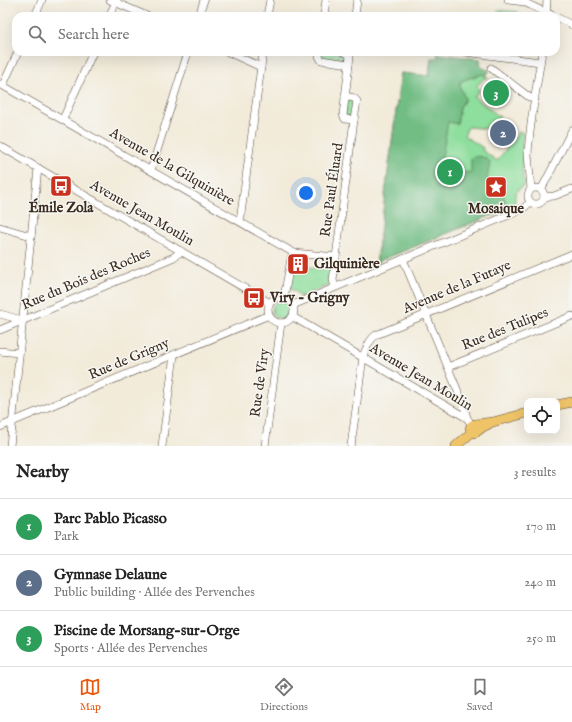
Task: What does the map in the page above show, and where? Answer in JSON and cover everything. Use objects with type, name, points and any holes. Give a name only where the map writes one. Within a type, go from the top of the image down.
[{"type":"main road","points":[[560,404],[572,402]]},
{"type":"main road","points":[[456,446],[473,426],[524,414]]},
{"type":"street","points":[[37,12],[42,0]]},
{"type":"street","points":[[200,12],[204,0]]},
{"type":"street","points":[[268,12],[270,0]]},
{"type":"street","points":[[324,12],[326,0]]},
{"type":"street","points":[[356,12],[357,0]]},
{"type":"street","points":[[508,0],[523,1],[541,12]]},
{"type":"street","points":[[543,12],[547,0]]},
{"type":"street","points":[[110,12],[114,1],[138,12]]},
{"type":"street","points":[[560,19],[572,25]]},
{"type":"street","points":[[2,85],[16,56]]},
{"type":"street","points":[[63,119],[91,56]]},
{"type":"street","points":[[151,170],[187,56]]},
{"type":"street","points":[[237,56],[261,67]]},
{"type":"street","points":[[240,221],[262,56]]},
{"type":"street","points":[[319,56],[321,60],[349,64]]},
{"type":"street","points":[[350,56],[343,115],[345,119],[354,120]]},
{"type":"street","points":[[496,56],[540,62]]},
{"type":"street","points":[[530,202],[528,200],[528,195],[531,189],[528,154],[530,130],[541,56]]},
{"type":"street","points":[[491,68],[529,97],[535,99]]},
{"type":"street","name":"Avenue de la Gilquinière","points":[[2,85],[294,253],[336,258]]},
{"type":"street","name":"Rue Paul Éluard","points":[[335,287],[333,280],[357,101],[354,98],[345,96]]},
{"type":"street","points":[[530,202],[534,204],[539,203],[543,199],[542,194],[572,130]]},
{"type":"street","name":"Avenue Jean Moulin","points":[[0,146],[270,303]]},
{"type":"street","points":[[10,446],[38,168]]},
{"type":"street","points":[[531,189],[538,188],[542,194],[554,196],[572,189]]},
{"type":"street","points":[[293,304],[516,212],[530,202]]},
{"type":"street","points":[[0,227],[31,236]]},
{"type":"street","name":"Rue du Bois des Roches","points":[[0,330],[174,257],[181,251]]},
{"type":"street","points":[[284,297],[290,259],[294,253]]},
{"type":"street","name":"Avenue de la Futaye","points":[[351,446],[363,357],[373,337],[572,254]]},
{"type":"street","points":[[403,259],[473,426]]},
{"type":"street","points":[[284,297],[293,304],[294,313],[293,317],[288,322],[281,324],[273,321],[268,315],[268,311],[270,303],[276,298],[284,297]]},
{"type":"street","points":[[0,314],[22,320]]},
{"type":"street","name":"Rue de Grigny","points":[[0,427],[268,315]]},
{"type":"street","name":"Rue des Tulipes","points":[[448,367],[572,316]]},
{"type":"street","name":"Avenue Jean Moulin","points":[[293,317],[363,357],[473,426]]},
{"type":"street","name":"Rue de Viry","points":[[264,446],[281,324]]},
{"type":"street","points":[[0,351],[19,353]]},
{"type":"street","points":[[162,446],[174,355]]},
{"type":"green space","points":[[498,10],[518,12],[498,12]]},
{"type":"green space","points":[[322,56],[346,57],[344,60],[324,58]]},
{"type":"green space","points":[[438,56],[455,56],[480,59],[481,67],[490,71],[486,75],[482,74],[460,82],[460,87],[465,99],[460,107],[457,124],[448,122],[439,175],[471,172],[471,158],[479,156],[486,158],[490,162],[487,180],[496,180],[509,209],[379,261],[379,264],[376,265],[401,73],[429,76],[431,58],[437,58]]},
{"type":"green space","points":[[431,58],[448,121],[457,123],[460,107],[465,99],[460,87],[460,82],[482,74],[488,77],[487,79],[485,77],[477,86],[479,90],[474,97],[500,117],[490,129],[468,127],[464,136],[483,148],[482,150],[497,161],[520,131],[523,133],[523,180],[526,183],[516,192],[515,202],[509,209],[379,261],[379,264],[376,265],[401,73],[429,76]]},
{"type":"green space","points":[[350,99],[353,102],[352,115],[348,117],[345,115],[347,101]]},
{"type":"green space","points":[[293,265],[331,270],[329,285],[300,297],[295,291],[290,289]]},
{"type":"green space","points":[[281,301],[287,304],[290,310],[287,316],[281,319],[275,316],[272,310],[275,304]]},
{"type":"place","name":"Piscine de Morsang-sur-Orge","points":[[496,93]]},
{"type":"place","name":"Gymnase Delaune","points":[[503,133]]},
{"type":"place","name":"Parc Pablo Picasso","points":[[450,172]]},
{"type":"place","name":"Émile Zola","points":[[61,186]]},
{"type":"place","name":"Mosaique","points":[[496,187]]},
{"type":"place","name":"Gilquinière","points":[[298,264]]},
{"type":"place","name":"Viry - Grigny","points":[[254,298]]}]
